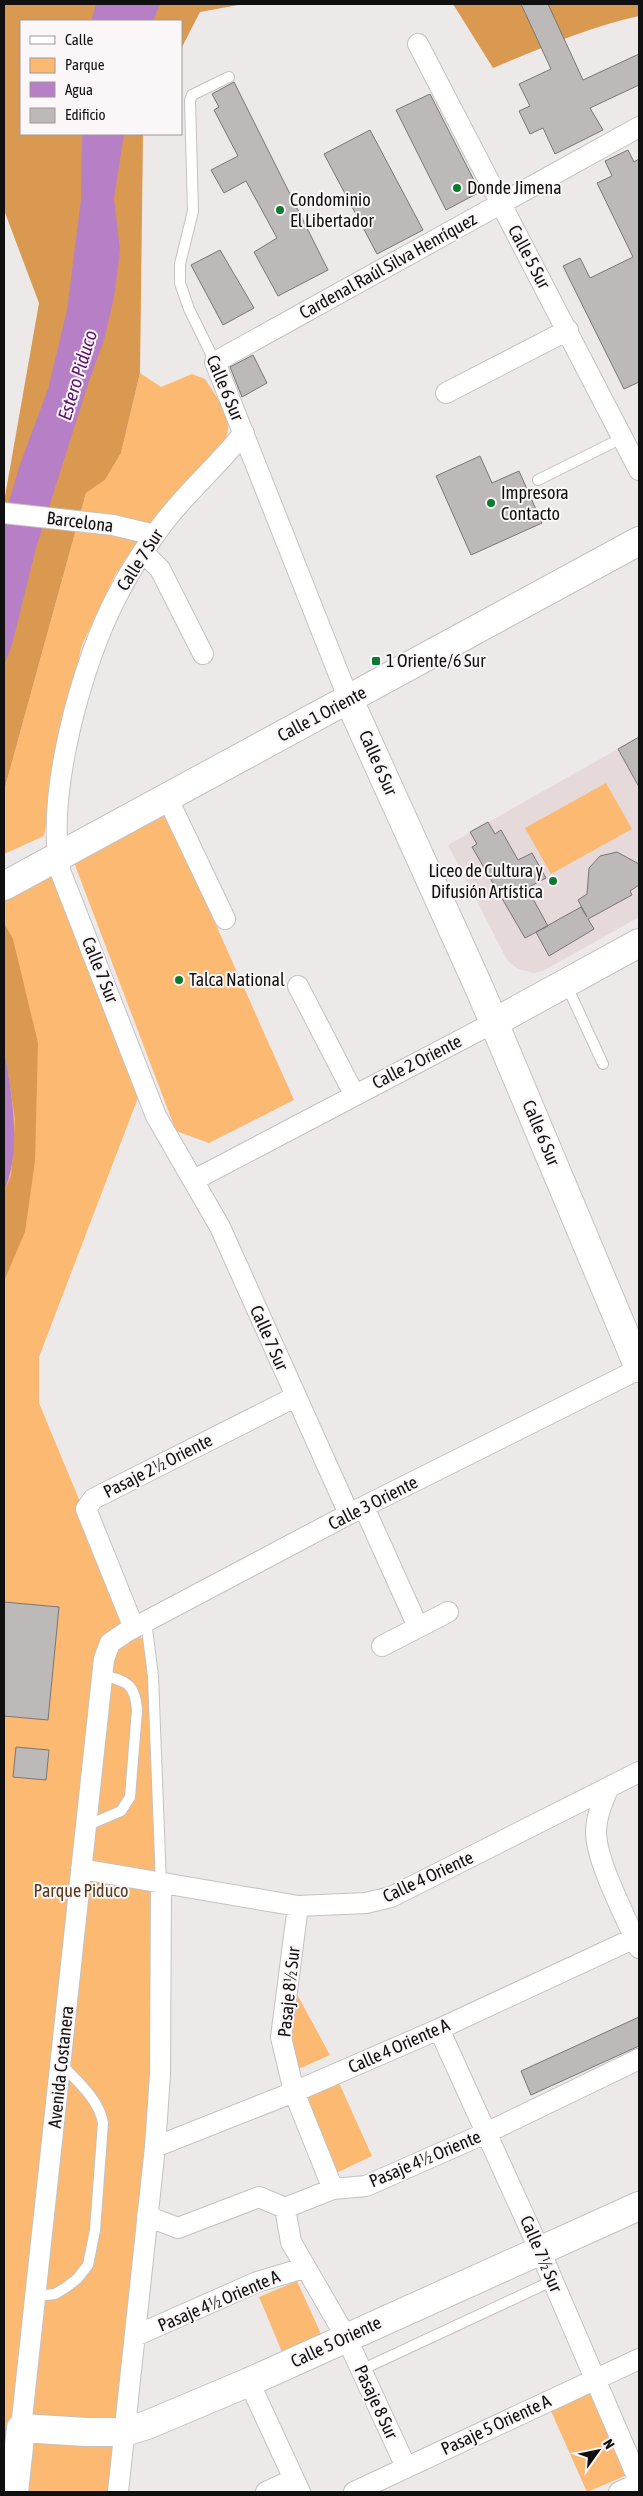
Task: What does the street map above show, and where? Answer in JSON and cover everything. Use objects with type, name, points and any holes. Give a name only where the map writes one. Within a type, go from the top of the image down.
[{"type":"street","name":"Calle 5 Sur","points":[[418,44],[639,470]]},
{"type":"street","name":"Cardenal Raúl Silva Henríquez","points":[[215,362],[639,127]]},
{"type":"street","points":[[446,393],[568,330]]},
{"type":"street","name":"Calle 6 Sur","points":[[215,362],[349,700],[493,1023],[639,1368]]},
{"type":"street","name":"Calle 7 Sur","points":[[244,433],[221,462],[199,481],[176,507],[143,552],[117,594],[96,643],[74,716],[60,777],[57,827],[58,857],[61,873],[156,1116],[172,1148],[194,1180],[220,1227],[295,1397],[418,1627]]},
{"type":"street","name":"Barcelona","points":[[4,513],[113,525],[155,535]]},
{"type":"street","name":"Calle 1 Oriente","points":[[4,886],[639,541]]},
{"type":"street","points":[[143,552],[160,568],[203,654]]},
{"type":"street","points":[[167,797],[225,919]]},
{"type":"street","name":"Calle 2 Oriente","points":[[194,1180],[354,1094],[493,1023],[639,943]]},
{"type":"street","points":[[298,986],[354,1094]]},
{"type":"street","name":"Calle 3 Oriente","points":[[110,1643],[140,1625],[356,1511],[639,1368]]},
{"type":"street","name":"Pasaje 2½ Oriente","points":[[140,1625],[86,1509],[93,1499],[295,1397]]},
{"type":"street","points":[[382,1646],[448,1612]]},
{"type":"street","name":"Avenida Costanera","points":[[14,2492],[37,2296],[102,1675],[104,1659],[110,1643]]},
{"type":"street","name":"Calle 4 Oriente","points":[[81,1869],[298,1906],[366,1903],[392,1897],[639,1772]]},
{"type":"street","points":[[608,1789],[598,1811],[596,1834],[606,1869],[638,1941]]},
{"type":"street","points":[[118,2492],[155,2147],[160,2075],[161,1884]]},
{"type":"street","name":"Pasaje 8½ Sur","points":[[298,1906],[281,2037],[294,2092],[333,2189]]},
{"type":"street","name":"Calle 4 Oriente A","points":[[155,2147],[294,2092],[638,1941]]},
{"type":"street","name":"Calle 7½ Sur","points":[[439,2029],[540,2251],[639,2482]]},
{"type":"street","name":"Pasaje 4½ Oriente","points":[[285,2208],[333,2189],[366,2186],[486,2133],[639,2059]]},
{"type":"street","points":[[147,2216],[178,2228],[258,2197],[285,2208],[291,2242],[304,2268],[346,2337]]},
{"type":"street","name":"Calle 5 Oriente","points":[[21,2428],[124,2432],[169,2417],[639,2206]]},
{"type":"street","name":"Pasaje 4½ Oriente A","points":[[135,2336],[257,2282],[304,2268]]},
{"type":"street","name":"Pasaje 8 Sur","points":[[346,2337],[406,2467]]},
{"type":"street","name":"Pasaje 5 Oriente A","points":[[354,2492],[639,2359]]},
{"type":"street","points":[[249,2382],[297,2485],[266,2492]]},
{"type":"street","points":[[619,2492],[639,2482]]},
{"type":"lane","name":"Calle 6 Sur","points":[[215,362],[189,308],[180,283],[180,264],[193,211],[190,101],[192,95],[229,77]]},
{"type":"lane","points":[[538,480],[622,438]]},
{"type":"lane","points":[[565,983],[602,1064]]},
{"type":"lane","points":[[140,1625],[153,1676],[161,1884]]},
{"type":"lane","points":[[86,1826],[121,1811],[130,1797],[137,1710],[136,1696],[126,1682],[102,1675]]},
{"type":"lane","points":[[37,2296],[55,2294],[77,2279],[88,2265],[95,2230],[103,2123],[102,2114],[89,2095],[61,2063]]},
{"type":"lane","points":[[361,2370],[552,2281]]},
{"type":"shaded area","points":[[4,4],[244,4],[200,12],[182,47],[182,20],[20,20],[20,135],[143,135],[140,373],[121,453],[105,480],[86,493],[4,791],[4,502],[39,303],[4,210]]},
{"type":"shaded area","points":[[453,4],[639,4],[639,16],[583,32],[493,68]]},
{"type":"shaded area","name":"Liceo de Cultura y Difusión Artística","points":[[639,737],[639,917],[543,971],[534,973],[518,969],[507,960],[448,845]]},
{"type":"shaded area","points":[[4,923],[13,939],[38,1043],[35,1161],[25,1232],[4,1281],[4,1192],[11,1176],[15,1119],[4,1046]]},
{"type":"green space","points":[[140,373],[161,387],[192,374],[205,379],[222,405],[229,423],[226,439],[160,511],[115,575],[82,645],[64,718],[44,836],[4,854],[4,791],[86,493],[105,480],[121,453]]},
{"type":"green space","points":[[606,783],[632,829],[551,874],[525,828]]},
{"type":"green space","name":"Talca National","points":[[166,813],[294,1100],[209,1143],[176,1131],[73,860]]},
{"type":"green space","name":"Parque Piduco","points":[[50,870],[139,1095],[39,1357],[39,1403],[132,1627],[144,1641],[153,1676],[161,1884],[152,2144],[116,2492],[4,2492],[4,893]]},
{"type":"green space","points":[[293,1987],[330,2055],[294,2071],[285,2027]]},
{"type":"green space","points":[[339,2083],[372,2156],[330,2176],[300,2100]]},
{"type":"green space","points":[[297,2281],[321,2334],[282,2352],[259,2297]]},
{"type":"green space","points":[[591,2392],[627,2475],[587,2492],[550,2409]]},
{"type":"water","points":[[96,4],[160,4],[153,20],[91,20]]},
{"type":"water","name":"Estero Piduco","points":[[82,135],[124,135],[114,198],[120,251],[114,297],[104,340],[89,381],[36,548],[13,641],[4,666],[4,519],[19,467],[48,389],[67,310],[81,199]]},
{"type":"water","points":[[4,1046],[12,1101],[14,1138],[10,1174],[4,1192]]},
{"type":"building","points":[[521,4],[548,4],[583,80],[639,54],[639,85],[590,108],[603,130],[555,154],[543,128],[530,134],[519,111],[530,106],[519,84],[551,69]]},
{"type":"building","name":"Condominio El Libertador","points":[[234,82],[328,270],[278,296],[254,252],[277,238],[246,181],[224,193],[211,170],[238,156],[214,110],[219,107],[212,94]]},
{"type":"building","points":[[430,94],[480,192],[446,210],[396,110]]},
{"type":"building","points":[[370,130],[423,230],[377,254],[324,154]]},
{"type":"building","points":[[628,150],[634,162],[639,159],[639,382],[624,389],[563,266],[580,258],[590,278],[633,257],[597,183],[612,176],[605,161]]},
{"type":"building","points":[[220,250],[254,308],[223,325],[191,265]]},
{"type":"building","points":[[253,355],[267,383],[242,397],[230,367]]},
{"type":"building","name":"Impresora Contacto","points":[[480,456],[492,483],[519,471],[542,523],[471,555],[436,476]]},
{"type":"building","points":[[639,737],[639,787],[618,749]]},
{"type":"building","points":[[488,822],[495,834],[501,830],[518,860],[532,853],[546,878],[527,888],[548,926],[525,938],[472,847],[477,844],[470,832]]},
{"type":"building","points":[[617,852],[639,864],[639,885],[630,891],[632,895],[588,919],[594,929],[549,956],[536,932],[581,907],[587,917],[578,900],[587,894],[589,868],[600,856]]},
{"type":"building","points":[[4,1602],[59,1607],[48,1720],[4,1716]]},
{"type":"building","points":[[16,1747],[49,1750],[46,1780],[13,1777]]},
{"type":"building","points":[[639,2017],[639,2046],[531,2095],[521,2071]]},
{"type":"place","name":"Donde Jimena","points":[[457,188]]},
{"type":"place","name":"Condominio El Libertador","points":[[280,210]]},
{"type":"place","name":"Impresora Contacto","points":[[491,503]]},
{"type":"place","name":"1 Oriente/6 Sur","points":[[376,661]]},
{"type":"place","name":"Liceo de Cultura y Difusión Artística","points":[[553,881]]},
{"type":"place","name":"Talca National","points":[[179,980]]}]
